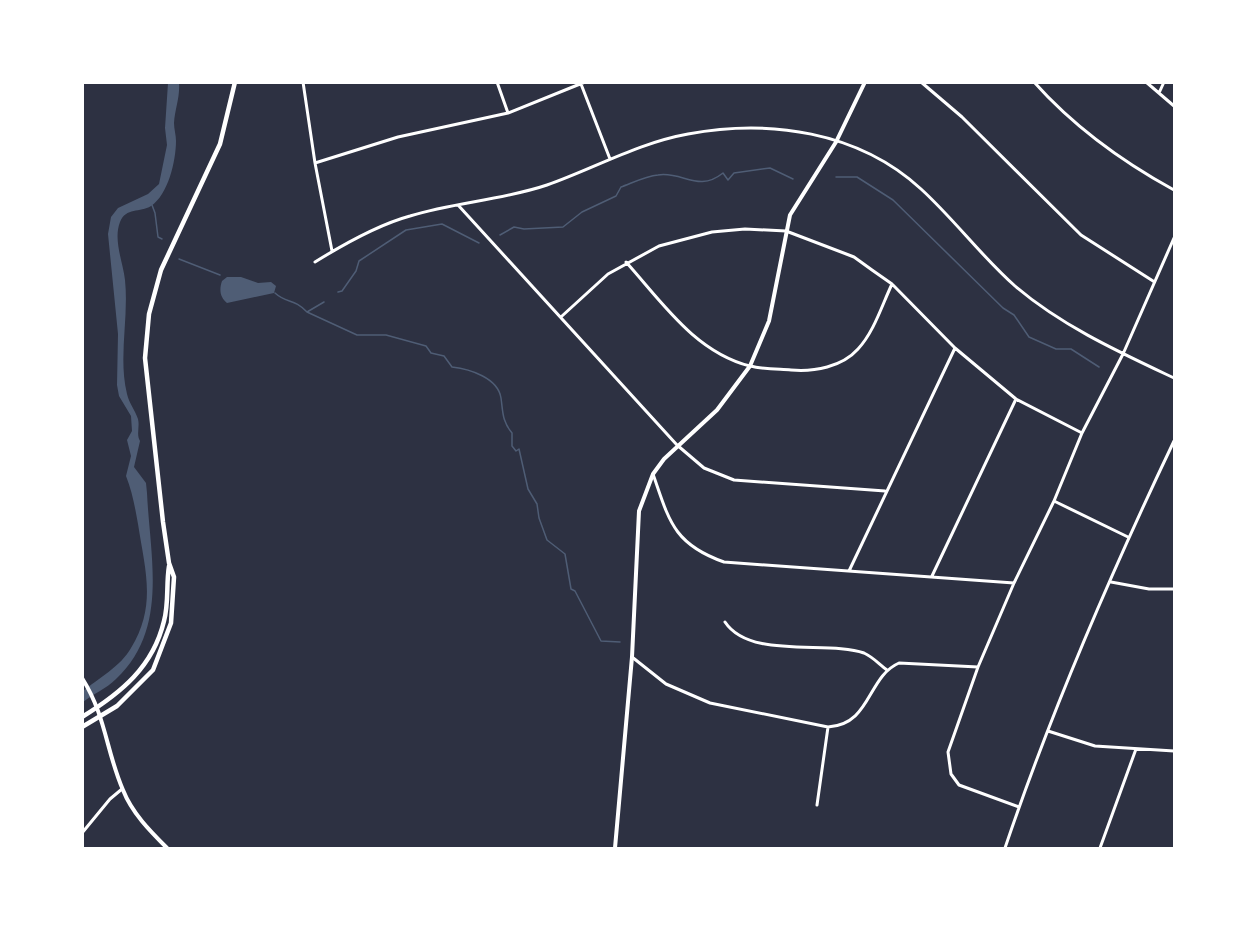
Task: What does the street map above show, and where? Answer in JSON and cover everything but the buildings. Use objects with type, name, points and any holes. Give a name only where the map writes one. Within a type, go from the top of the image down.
[{"type":"main road","points":[[82,727],[134,692],[153,670],[163,648],[175,603],[174,577],[169,563],[146,358],[149,314],[161,270],[220,144],[235,82]]},
{"type":"main road","points":[[82,717],[133,680],[148,661],[164,621],[169,563]]},
{"type":"street","points":[[303,82],[315,163],[332,251]]},
{"type":"street","points":[[497,82],[508,113]]},
{"type":"street","points":[[615,849],[632,657],[639,511],[653,474],[677,445],[717,410],[750,366],[769,321],[786,231],[801,196],[836,141],[865,82]]},
{"type":"street","points":[[921,82],[962,117],[1081,235],[1153,281]]},
{"type":"street","points":[[1035,82],[1065,114],[1101,145],[1136,170],[1174,190]]},
{"type":"street","points":[[1146,82],[1174,106]]},
{"type":"street","points":[[1159,93],[1164,82]]},
{"type":"street","points":[[315,163],[398,136],[508,113],[582,83],[610,159]]},
{"type":"street","points":[[315,262],[332,251],[393,221],[538,188],[663,139],[747,127],[794,130],[836,141],[878,158],[920,188],[1014,285],[1069,325],[1174,378]]},
{"type":"street","points":[[458,205],[562,316],[677,445],[704,468],[734,480],[885,491]]},
{"type":"street","points":[[562,316],[608,274],[626,262],[659,246],[704,233],[745,229],[786,231],[854,257],[892,284],[955,348],[1016,399],[1082,433]]},
{"type":"street","points":[[1019,807],[959,785],[949,767],[948,752],[978,667],[1014,583],[1054,501],[1082,433],[1123,354],[1153,281],[1174,238]]},
{"type":"street","points":[[626,262],[697,340],[722,355],[750,366],[803,371],[824,368],[841,361],[854,352],[865,340],[892,284]]},
{"type":"street","points":[[849,571],[885,491],[955,348]]},
{"type":"street","points":[[932,576],[1016,399]]},
{"type":"street","points":[[1005,849],[1047,732],[1129,537],[1174,441]]},
{"type":"street","points":[[653,474],[674,527],[699,553],[724,561],[1014,583]]},
{"type":"street","points":[[1054,501],[1129,537]]},
{"type":"street","points":[[1111,582],[1149,589],[1174,590]]},
{"type":"street","points":[[725,622],[732,631],[769,644],[861,652],[887,670]]},
{"type":"street","points":[[632,657],[666,684],[710,703],[828,727],[843,724],[860,713],[887,670],[899,663],[909,661],[978,667]]},
{"type":"street","points":[[83,679],[99,706],[122,789],[142,822],[167,849]]},
{"type":"street","points":[[817,805],[828,727]]},
{"type":"street","points":[[1047,732],[1095,746],[1174,751]]},
{"type":"street","points":[[1100,849],[1136,749]]},
{"type":"street","points":[[82,833],[122,789]]},
{"type":"water","points":[[168,83],[179,83],[174,123],[176,149],[170,177],[157,201],[147,208],[126,214],[118,229],[126,294],[124,380],[139,425],[140,441],[134,467],[146,483],[147,493],[152,567],[150,615],[144,638],[133,659],[112,683],[83,702],[83,691],[127,655],[144,617],[146,572],[134,505],[126,476],[131,456],[127,440],[132,431],[131,416],[119,396],[117,385],[118,334],[108,234],[111,217],[118,208],[148,194],[159,184],[167,145],[165,128]]},
{"type":"water","points":[[227,277],[241,277],[258,283],[271,282],[276,286],[274,293],[227,303],[220,290],[222,281]]},
{"type":"waterway","points":[[500,235],[514,227],[524,229],[563,227],[582,212],[616,196],[621,187],[653,176],[667,175],[706,181],[723,173],[728,180],[734,173],[770,168],[793,179]]},
{"type":"waterway","points":[[836,177],[857,177],[893,200],[1003,308],[1014,315],[1029,337],[1056,349],[1071,349],[1099,367]]},
{"type":"waterway","points":[[152,205],[158,237],[162,239]]},
{"type":"waterway","points":[[338,292],[342,291],[356,271],[359,261],[406,230],[442,224],[479,243]]},
{"type":"waterway","points":[[179,259],[220,275]]},
{"type":"waterway","points":[[275,293],[307,312],[324,302]]},
{"type":"waterway","points":[[307,312],[357,335],[386,335],[426,346],[431,353],[444,356],[452,367],[475,372],[495,385],[499,391],[505,420],[512,433],[512,446],[516,451],[519,449],[528,489],[537,504],[539,518],[547,540],[565,554],[571,589],[575,591],[601,641],[620,642]]}]
